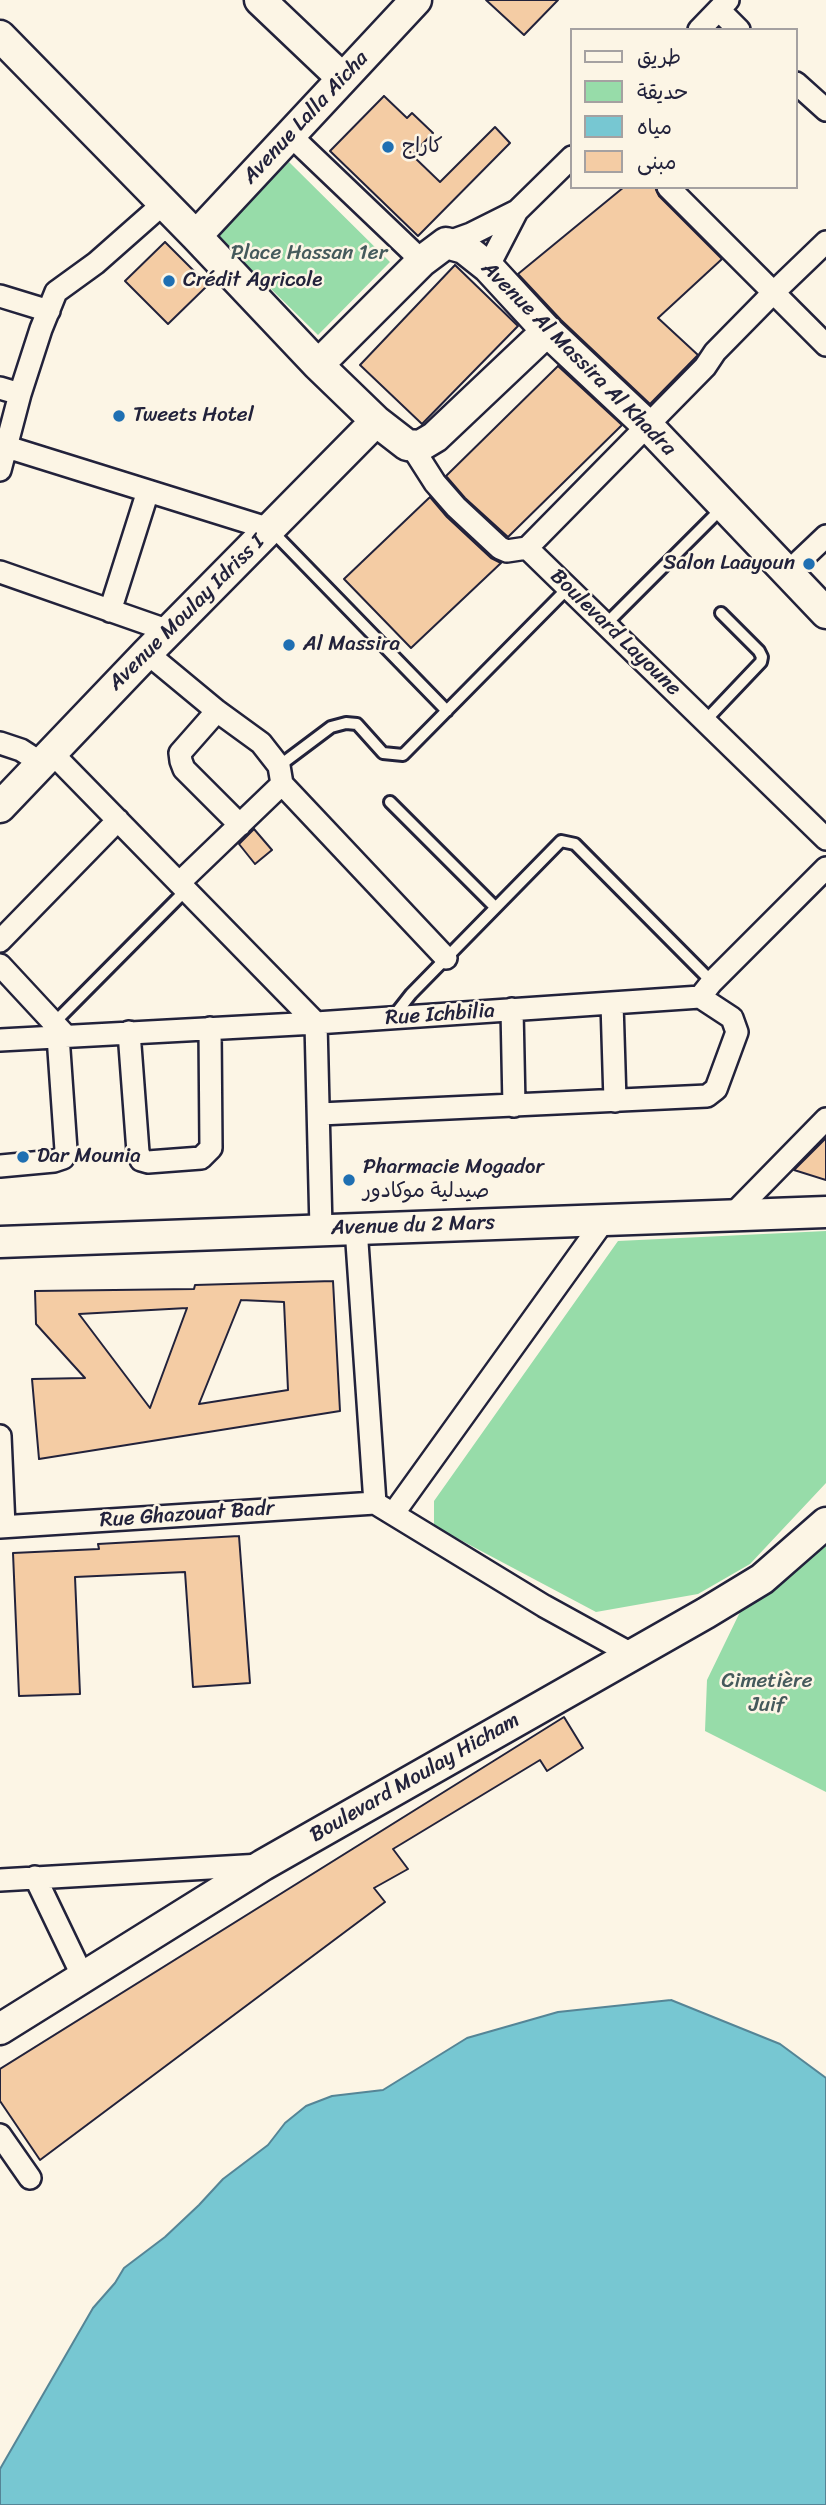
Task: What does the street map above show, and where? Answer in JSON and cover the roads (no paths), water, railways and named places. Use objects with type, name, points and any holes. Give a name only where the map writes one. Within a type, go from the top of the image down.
[{"type":"street","points":[[260,0],[342,78]]},
{"type":"street","name":"Avenue Lalla Aicha","points":[[196,236],[416,0]]},
{"type":"street","points":[[701,28],[724,5],[738,28]]},
{"type":"street","points":[[0,36],[318,365],[376,421],[412,447],[435,483],[456,507],[500,548],[508,551],[527,548],[648,426],[773,293],[826,242]]},
{"type":"street","points":[[798,85],[826,110]]},
{"type":"street","points":[[290,135],[422,261]]},
{"type":"street","points":[[318,365],[422,261],[446,243],[517,211],[570,159]]},
{"type":"street","points":[[670,189],[826,345]]},
{"type":"street","points":[[0,470],[7,447],[10,391],[56,292],[96,263],[164,203]]},
{"type":"street","points":[[488,267],[517,211]]},
{"type":"street","name":"Avenue Al Massira Al Khadra","points":[[446,243],[455,243],[464,248],[488,267],[547,331],[648,426],[826,613]]},
{"type":"street","points":[[0,296],[49,311]]},
{"type":"street","points":[[412,447],[435,437],[547,331]]},
{"type":"street","name":"Avenue Moulay Idriss I","points":[[0,807],[147,653],[376,421]]},
{"type":"street","points":[[7,447],[270,529]]},
{"type":"street","points":[[110,611],[148,491]]},
{"type":"street","points":[[787,573],[826,536]]},
{"type":"street","name":"Boulevard Layoune","points":[[527,548],[826,839]]},
{"type":"street","points":[[0,572],[169,631]]},
{"type":"street","points":[[147,653],[217,711],[261,743],[280,775],[446,958]]},
{"type":"street","points":[[217,711],[180,753],[181,761],[184,769],[240,825]]},
{"type":"street","points":[[0,743],[46,757],[117,820],[316,1023],[321,1229]]},
{"type":"street","points":[[182,886],[240,825],[280,775]]},
{"type":"street","points":[[0,941],[117,820]]},
{"type":"street","points":[[320,1114],[699,1097],[713,1093],[737,1032],[732,1018],[706,989],[826,868]]},
{"type":"street","points":[[0,965],[59,1031],[66,1150],[63,1158],[54,1161],[0,1166]]},
{"type":"street","name":"Rue Ichbilia","points":[[0,1040],[59,1031],[129,1032],[316,1023],[612,1003],[706,989]]},
{"type":"street","points":[[612,1003],[615,1101]]},
{"type":"street","points":[[512,1010],[514,1106]]},
{"type":"street","points":[[129,1032],[138,1152],[141,1160],[148,1162],[201,1158],[211,1148],[210,1028]]},
{"type":"street","points":[[733,1214],[826,1119]]},
{"type":"street","name":"Avenue du 2 Mars","points":[[0,1242],[826,1212]]},
{"type":"street","points":[[393,1514],[606,1219]]},
{"type":"street","points":[[356,1228],[375,1503],[544,1606],[633,1655]]},
{"type":"street","points":[[0,1436],[2,1527]]},
{"type":"street","name":"Rue Ghazouat Badr","points":[[2,1527],[375,1503]]},
{"type":"street","name":"Boulevard Moulay Hicham","points":[[0,2029],[263,1865],[762,1579],[826,1523]]},
{"type":"street","points":[[0,1880],[263,1865]]},
{"type":"street","points":[[35,1877],[83,1977]]},
{"type":"street","points":[[0,2135],[30,2178]]},
{"type":"lane","points":[[606,624],[724,506]]},
{"type":"lane","points":[[270,529],[447,711]]},
{"type":"lane","points":[[280,775],[331,727],[346,723],[358,724],[383,753],[403,755],[568,588]]},
{"type":"lane","points":[[705,721],[761,662],[762,657],[759,650],[720,614]]},
{"type":"lane","points":[[390,802],[495,907]]},
{"type":"lane","points":[[392,1018],[411,994],[561,841],[569,841],[584,853],[706,989]]},
{"type":"lane","points":[[59,1031],[182,886]]},
{"type":"water","points":[[671,2000],[780,2044],[826,2078],[826,2505],[0,2505],[0,2469],[93,2308],[124,2268],[165,2237],[223,2179],[268,2145],[285,2123],[306,2106],[332,2096],[383,2090],[467,2038],[558,2012]]},
{"type":"place","name":"كاراج","points":[[388,147]]},
{"type":"place","name":"Crédit Agricole","points":[[169,281]]},
{"type":"place","name":"Tweets Hotel","points":[[119,416]]},
{"type":"place","name":"Salon Laayoun","points":[[809,564]]},
{"type":"place","name":"Al Massira","points":[[289,645]]},
{"type":"place","name":"Dar Mounia","points":[[23,1157]]},
{"type":"place","name":"Pharmacie Mogador صيدلية موكادور","points":[[349,1180]]},
{"type":"park label","name":"Place Hassan 1er","points":[[309,254]]},
{"type":"park label","name":"Cimetière Juif","points":[[767,1694]]}]
